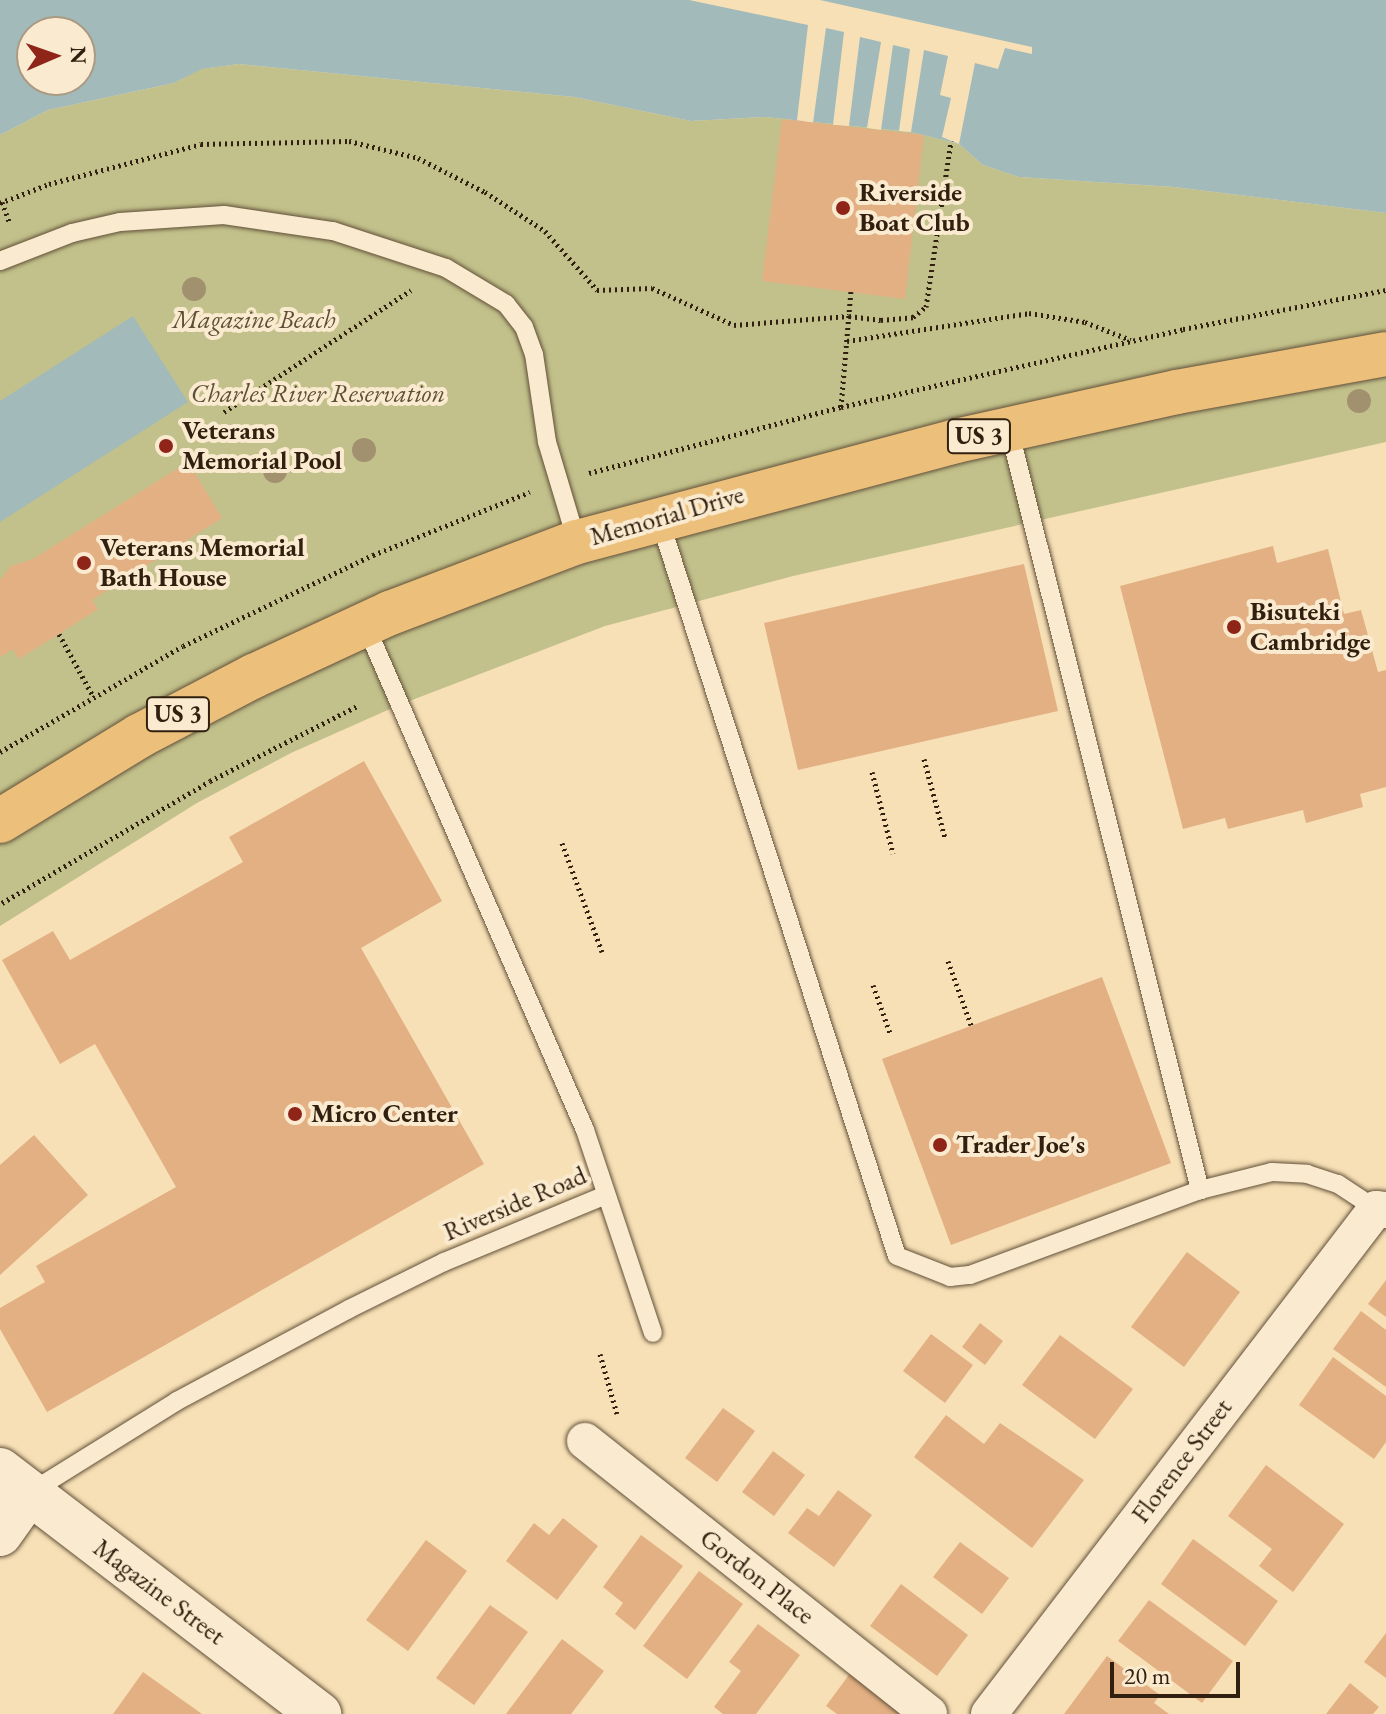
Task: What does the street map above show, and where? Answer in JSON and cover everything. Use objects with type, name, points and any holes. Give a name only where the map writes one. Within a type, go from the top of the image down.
[{"type":"highway","name":"Memorial Drive","points":[[0,821],[179,713],[365,624],[577,542],[658,516],[1009,429],[1386,354]]},
{"type":"street","name":"Florence Street","points":[[989,1714],[1381,1210]]},
{"type":"street","name":"Gordon Place","points":[[585,1441],[929,1714]]},
{"type":"street","points":[[0,1534],[15,1482]]},
{"type":"street","name":"Magazine Street","points":[[15,1482],[319,1714]]},
{"type":"lane","points":[[0,261],[72,233],[120,222],[224,215],[333,231],[446,268],[506,304],[524,327],[534,354],[547,442],[577,542]]},
{"type":"lane","points":[[1009,429],[1200,1190]]},
{"type":"lane","points":[[658,516],[897,1256],[950,1277],[970,1275],[1200,1190],[1272,1172],[1307,1174],[1338,1184],[1381,1210]]},
{"type":"lane","name":"Riverside Road","points":[[15,1482],[177,1401],[349,1309],[459,1256],[606,1195],[564,1077],[365,624]]},
{"type":"lane","points":[[606,1195],[653,1333]]},
{"type":"path","points":[[0,203],[49,184],[201,144],[349,141],[418,158],[485,192],[545,231],[597,290],[652,288],[734,325],[849,316],[913,317],[926,307],[951,141]]},
{"type":"path","points":[[224,412],[446,268]]},
{"type":"path","points":[[841,407],[851,291]]},
{"type":"path","points":[[847,341],[1029,313],[1085,322],[1133,340]]},
{"type":"path","points":[[59,634],[93,696]]},
{"type":"path","points":[[2,903],[210,781],[359,705]]},
{"type":"path","points":[[924,759],[945,838]]},
{"type":"path","points":[[872,772],[893,853]]},
{"type":"path","points":[[562,843],[602,952]]},
{"type":"path","points":[[948,961],[971,1025]]},
{"type":"path","points":[[873,985],[890,1033]]},
{"type":"path","points":[[600,1354],[617,1406]]},
{"type":"green space","name":"Charles River Reservation","points":[[239,64],[574,97],[691,121],[765,117],[911,132],[959,144],[983,165],[1019,177],[1174,187],[1386,213],[1386,442],[793,576],[605,626],[399,705],[291,753],[197,803],[0,926],[0,135],[48,110],[174,83],[201,69]]},
{"type":"water","points":[[0,0],[1386,0],[1386,213],[1174,187],[1019,177],[983,165],[959,144],[911,132],[765,117],[691,121],[574,97],[239,64],[202,69],[174,83],[48,110],[0,135]]},
{"type":"water","points":[[133,316],[188,402],[0,522],[0,401]]},
{"type":"pier","points":[[689,0],[820,0],[1032,47],[1032,54],[1005,48],[998,69],[975,63],[959,144],[942,137],[951,98],[940,95],[948,56],[924,50],[911,132],[899,131],[910,49],[893,45],[881,130],[867,128],[881,42],[860,37],[849,126],[833,125],[844,32],[826,28],[813,123],[797,120],[808,25]]},
{"type":"building","name":"Riverside Boat Club","points":[[782,119],[924,135],[905,299],[762,281]]},
{"type":"building","name":"Veterans Memorial Bath House","points":[[188,462],[222,518],[92,600],[98,609],[59,634],[19,659],[13,649],[0,657],[0,580],[11,566],[33,559]]},
{"type":"building","points":[[1273,546],[1277,563],[1328,549],[1344,614],[1361,610],[1378,672],[1386,670],[1386,787],[1360,794],[1363,807],[1306,823],[1303,810],[1228,829],[1225,818],[1183,829],[1120,586]]},
{"type":"building","points":[[1024,564],[1058,711],[798,770],[764,623]]},
{"type":"building","name":"Micro Center","points":[[364,761],[442,901],[361,948],[484,1164],[47,1412],[0,1329],[0,1308],[45,1282],[36,1266],[176,1187],[95,1044],[60,1064],[2,960],[53,931],[70,960],[243,862],[229,837]]},
{"type":"building","points":[[1102,977],[1171,1163],[951,1245],[882,1059]]},
{"type":"building","points":[[34,1135],[88,1195],[0,1275],[0,1165]]},
{"type":"building","points":[[1187,1252],[1240,1292],[1184,1367],[1131,1327]]},
{"type":"building","points":[[1386,1280],[1386,1317],[1368,1304]]},
{"type":"building","points":[[1361,1311],[1386,1330],[1386,1387],[1333,1349]]},
{"type":"building","points":[[980,1323],[1003,1341],[985,1365],[962,1347]]},
{"type":"building","points":[[931,1334],[973,1365],[945,1403],[903,1371]]},
{"type":"building","points":[[1060,1335],[1133,1389],[1095,1439],[1022,1385]]},
{"type":"building","points":[[1333,1357],[1386,1396],[1386,1442],[1374,1459],[1299,1405]]},
{"type":"building","points":[[723,1408],[755,1431],[717,1482],[685,1458]]},
{"type":"building","points":[[946,1415],[984,1444],[1000,1423],[1084,1480],[1032,1548],[914,1457]]},
{"type":"building","points":[[773,1451],[805,1475],[774,1516],[742,1492]]},
{"type":"building","points":[[1266,1465],[1344,1524],[1293,1592],[1259,1566],[1272,1549],[1228,1516]]},
{"type":"building","points":[[838,1490],[872,1515],[834,1567],[788,1533],[807,1508],[819,1516]]},
{"type":"building","points":[[563,1518],[598,1546],[557,1600],[506,1561],[534,1523],[549,1535]]},
{"type":"building","points":[[641,1535],[683,1566],[635,1630],[615,1614],[623,1603],[603,1587]]},
{"type":"building","points":[[1193,1539],[1278,1601],[1245,1646],[1161,1584]]},
{"type":"building","points":[[426,1540],[467,1571],[408,1651],[366,1620]]},
{"type":"building","points":[[960,1542],[1009,1578],[982,1614],[933,1577]]},
{"type":"building","points":[[699,1571],[743,1604],[687,1679],[643,1646]]},
{"type":"building","points":[[901,1584],[968,1635],[937,1676],[870,1626]]},
{"type":"building","points":[[1149,1600],[1233,1661],[1202,1703],[1118,1641]]},
{"type":"building","points":[[490,1605],[528,1632],[474,1705],[436,1678]]},
{"type":"building","points":[[758,1624],[800,1655],[756,1714],[723,1714],[714,1707],[741,1671],[729,1662]]},
{"type":"building","points":[[1386,1633],[1386,1678],[1364,1662]]},
{"type":"building","points":[[562,1639],[604,1671],[571,1714],[506,1714]]},
{"type":"building","points":[[1107,1656],[1160,1695],[1154,1703],[1169,1714],[1064,1714]]},
{"type":"building","points":[[857,1664],[903,1714],[837,1714],[826,1706]]},
{"type":"building","points":[[143,1672],[202,1714],[113,1714]]},
{"type":"building","points":[[1350,1683],[1379,1707],[1373,1714],[1326,1714]]},
{"type":"place","name":"Riverside Boat Club","points":[[843,208]]},
{"type":"place","name":"Veterans Memorial Pool","points":[[166,446]]},
{"type":"place","name":"Veterans Memorial Bath House","points":[[84,563]]},
{"type":"place","name":"Bisuteki Cambridge","points":[[1234,627]]},
{"type":"place","name":"Micro Center","points":[[295,1114]]},
{"type":"place","name":"Trader Joe's","points":[[940,1145]]},
{"type":"park label","name":"Magazine Beach","points":[[254,320]]}]
